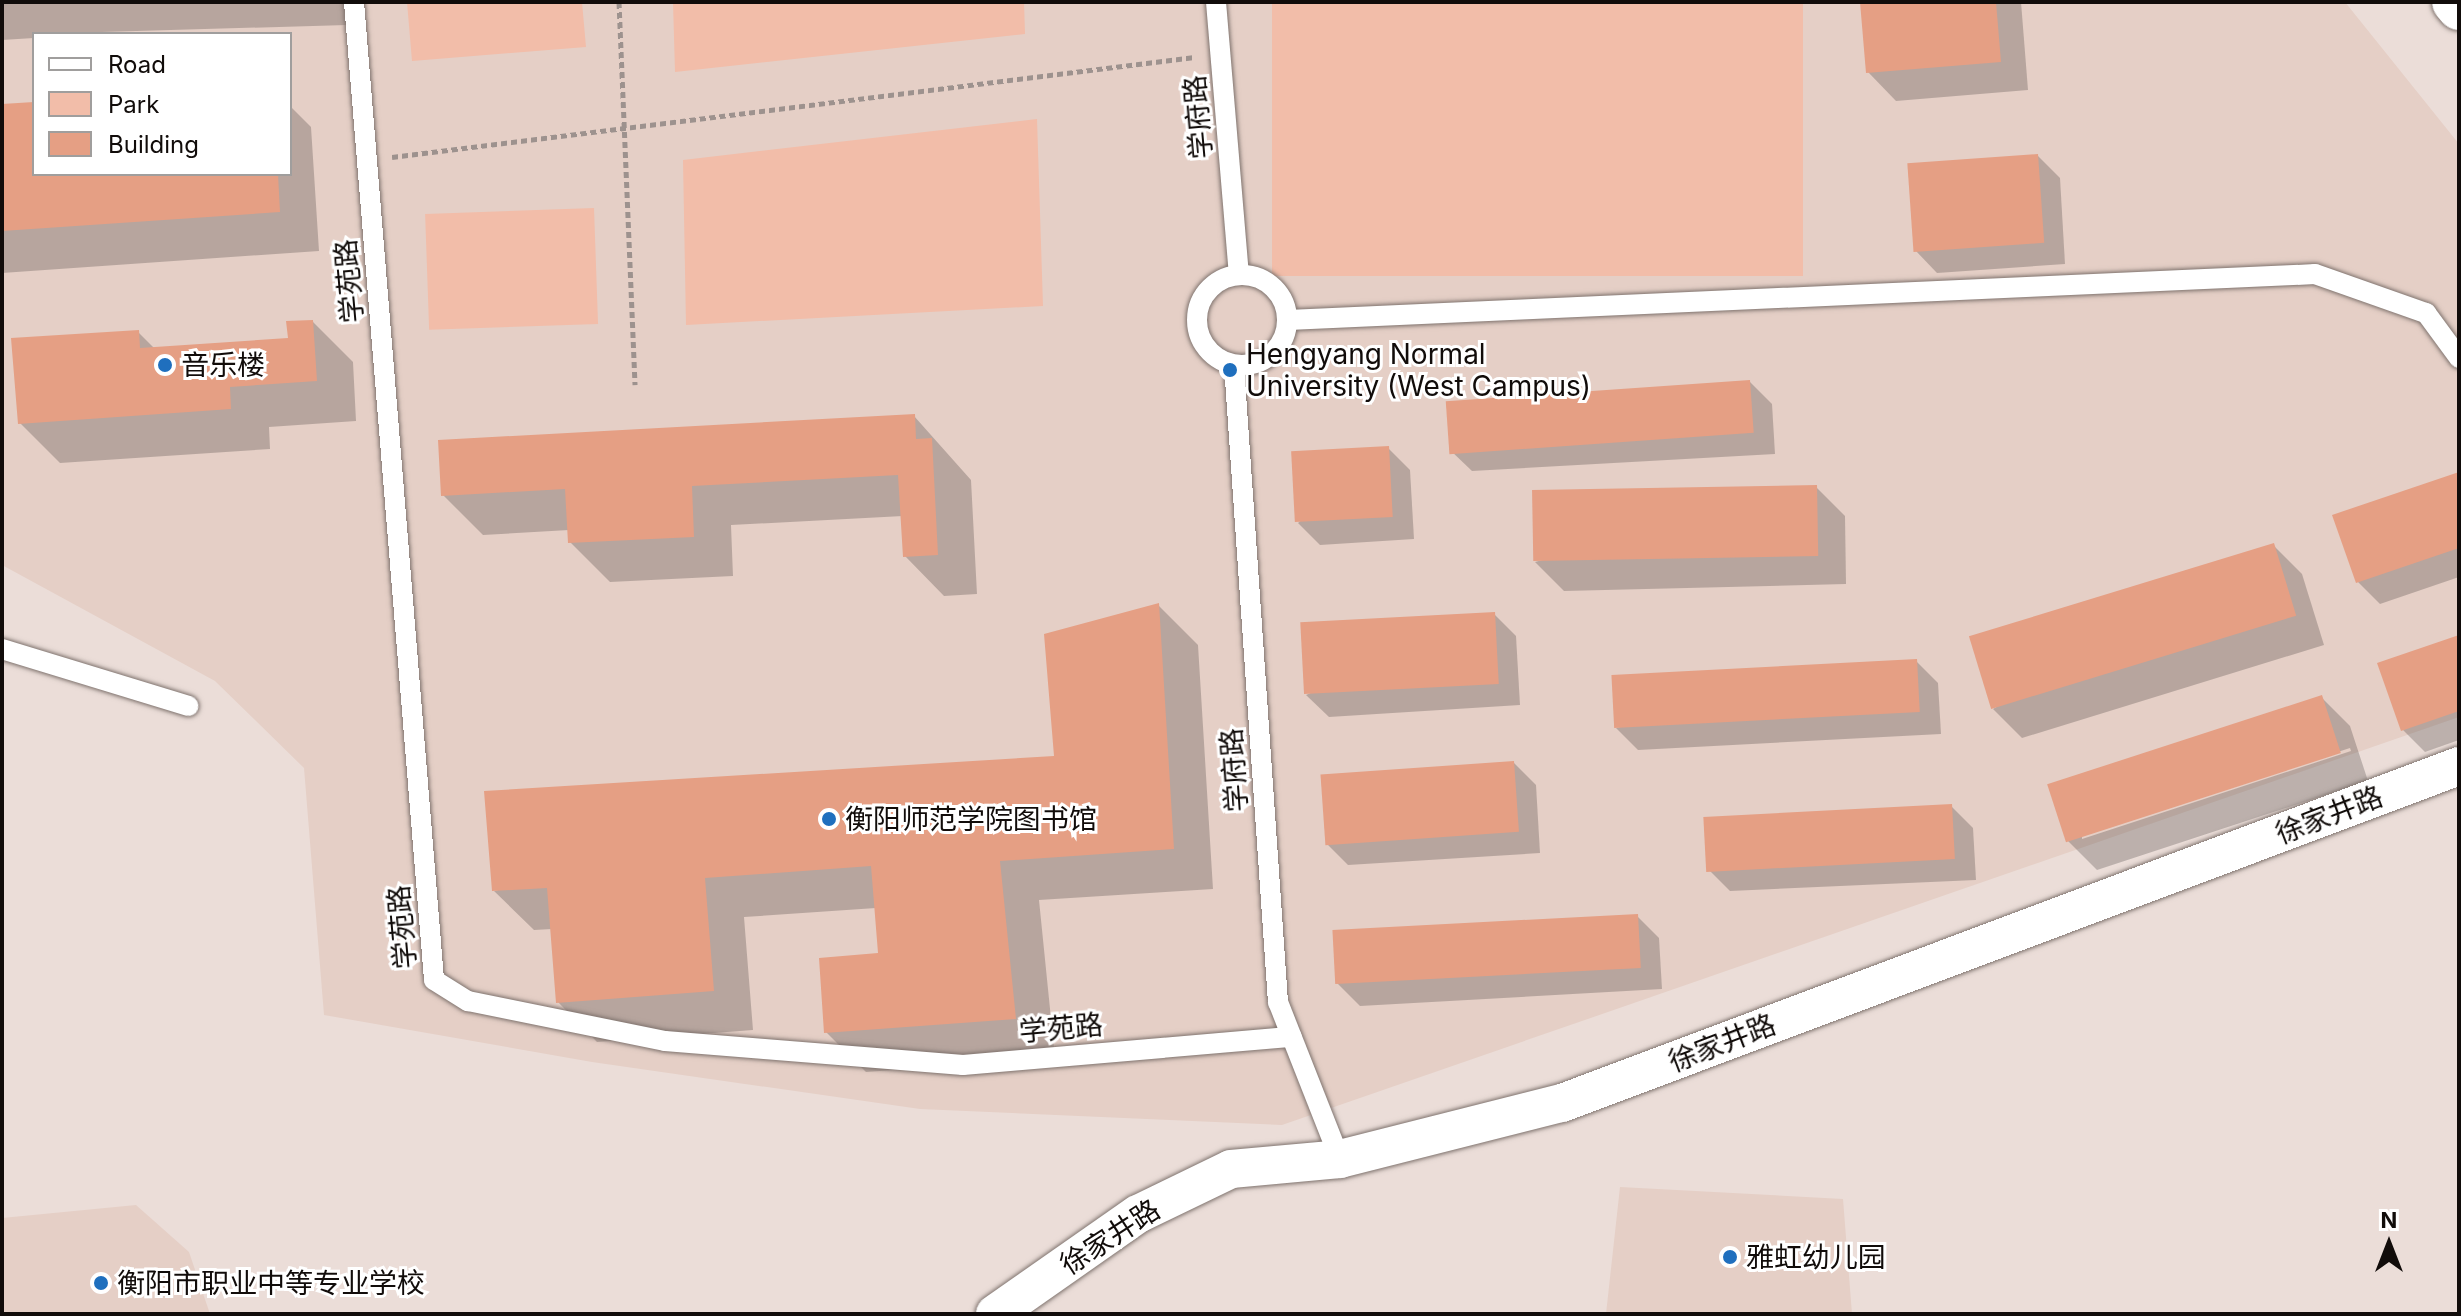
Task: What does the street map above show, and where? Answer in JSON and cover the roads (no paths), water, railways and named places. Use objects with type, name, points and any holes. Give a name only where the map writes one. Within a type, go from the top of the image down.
[{"type":"main road","points":[[2454,2],[2459,8]]},
{"type":"street","name":"徐家井路","points":[[995,1314],[1138,1214],[1231,1169],[1340,1159],[1562,1103],[2459,766]]},
{"type":"lane","name":"学苑路","points":[[354,2],[434,980],[468,1001],[665,1041],[963,1065],[1292,1037]]},
{"type":"lane","name":"学府路","points":[[1216,2],[1239,274]]},
{"type":"lane","points":[[1239,274],[1254,275],[1278,292],[1288,320],[1284,339],[1272,355],[1234,365],[1215,357],[1202,342],[1196,323],[1208,290],[1239,274]]},
{"type":"lane","points":[[1288,320],[2315,274],[2426,313],[2459,358]]},
{"type":"lane","name":"学府路","points":[[1234,365],[1278,1002],[1340,1159]]},
{"type":"lane","points":[[2,649],[188,706]]},
{"type":"place","name":"音乐楼","points":[[165,365]]},
{"type":"place","name":"Hengyang Normal University (West Campus)","points":[[1230,370]]},
{"type":"place","name":"衡阳师范学院图书馆","points":[[829,819]]},
{"type":"place","name":"雅虹幼儿园","points":[[1730,1257]]},
{"type":"place","name":"衡阳市职业中等专业学校","points":[[101,1283]]}]
